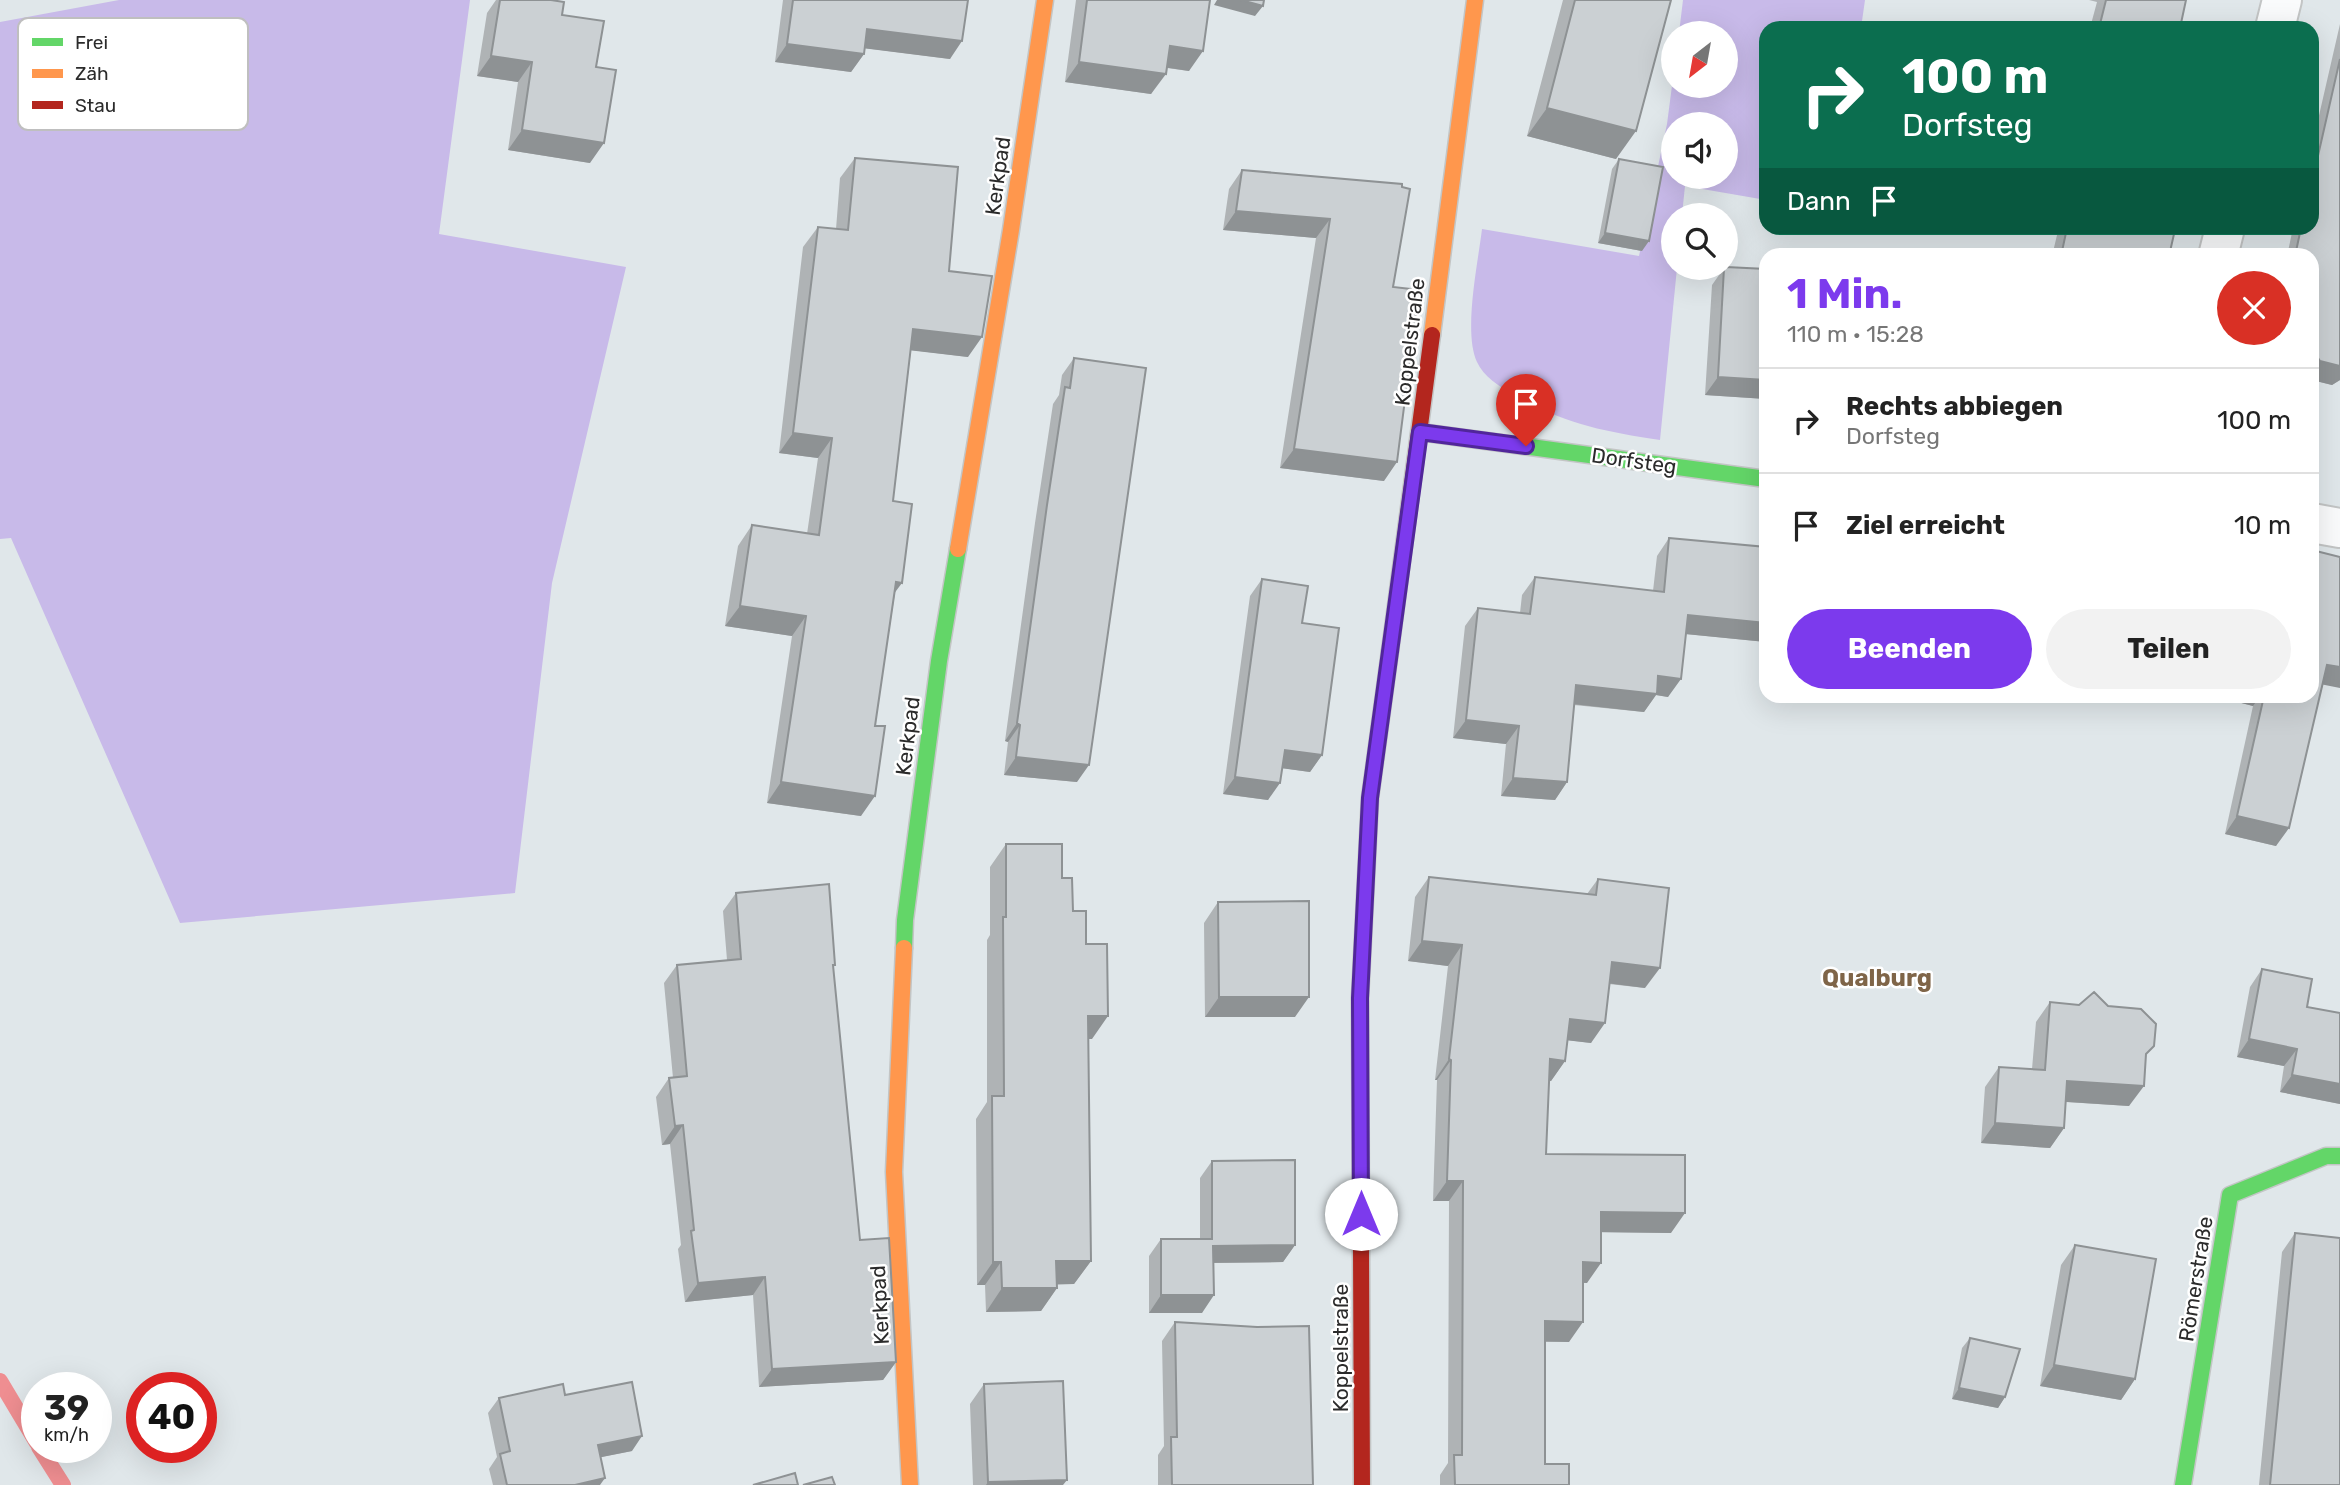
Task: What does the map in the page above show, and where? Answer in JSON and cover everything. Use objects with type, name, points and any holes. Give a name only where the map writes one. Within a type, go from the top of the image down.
[{"type":"street","name":"Kerkpad","points":[[909,1485],[894,1172],[905,920],[939,661],[1011,230],[1045,0]]},
{"type":"street","points":[[2277,21],[2282,0]]},
{"type":"street","name":"Koppelstraße","points":[[1362,1485],[1360,998],[1370,798],[1420,432],[1467,2]]},
{"type":"street","name":"Dorfsteg","points":[[1420,432],[1759,478]]},
{"type":"street","points":[[2319,524],[2340,528]]},
{"type":"street","name":"Römerstraße","points":[[2183,1485],[2230,1195],[2326,1156],[2340,1156]]},
{"type":"shaded area","points":[[119,0],[470,0],[439,234],[626,267],[552,583],[515,893],[180,923],[11,538],[0,539],[0,22],[18,19],[18,130],[248,130],[248,18],[22,18]]},
{"type":"shaded area","points":[[1683,0],[1865,0],[1862,21],[1759,21],[1759,199],[1702,189],[1738,189],[1738,112],[1669,112],[1670,98],[1738,98],[1738,21],[1680,21]]},
{"type":"shaded area","points":[[1661,152],[1661,189],[1685,189],[1683,203],[1661,203],[1661,280],[1676,280],[1660,440],[1601,429],[1549,413],[1503,388],[1480,367],[1473,349],[1471,316],[1482,229],[1639,256]]},
{"type":"building","points":[[500,0],[564,2],[562,15],[604,21],[596,67],[616,70],[604,143],[522,130],[532,62],[491,56]]},
{"type":"building","points":[[793,0],[968,0],[962,41],[867,29],[864,54],[787,44]]},
{"type":"building","points":[[1087,0],[1210,0],[1203,51],[1170,46],[1166,74],[1079,62]]},
{"type":"building","points":[[1241,0],[1264,0],[1263,6]]},
{"type":"building","points":[[1575,0],[1671,0],[1665,21],[1661,21],[1661,37],[1636,131],[1547,108]]},
{"type":"building","points":[[2106,0],[2186,0],[2182,21],[2101,21]]},
{"type":"building","points":[[2340,59],[2340,366],[2319,360],[2319,248],[2297,248],[2300,235],[2319,235],[2319,151]]},
{"type":"building","points":[[855,158],[958,167],[949,271],[992,276],[982,337],[913,329],[893,501],[912,504],[902,583],[896,582],[875,726],[885,726],[875,796],[781,782],[806,616],[740,606],[752,525],[819,535],[832,438],[793,433],[818,227],[848,230]]},
{"type":"building","points":[[1619,159],[1661,167],[1649,241],[1605,233]]},
{"type":"building","points":[[1242,170],[1402,184],[1402,187],[1410,189],[1393,287],[1419,290],[1397,462],[1294,449],[1330,219],[1236,211]]},
{"type":"building","points":[[2066,235],[2174,235],[2171,248],[2063,248]]},
{"type":"building","points":[[1738,268],[1759,269],[1759,380],[1718,377],[1723,280],[1738,280]]},
{"type":"building","points":[[1074,358],[1146,368],[1089,765],[1016,757],[1020,725],[1017,723],[1047,505],[1065,387],[1070,388]]},
{"type":"building","points":[[1669,538],[1759,546],[1759,622],[1688,615],[1681,679],[1658,676],[1657,694],[1576,685],[1567,782],[1513,778],[1519,726],[1466,720],[1478,608],[1530,614],[1535,577],[1664,592]]},
{"type":"building","points":[[2319,552],[2340,557],[2340,667],[2327,665],[2319,699]]},
{"type":"building","points":[[1262,579],[1308,586],[1302,623],[1339,628],[1322,755],[1285,750],[1280,783],[1235,777]]},
{"type":"building","points":[[2262,703],[2318,703],[2289,828],[2237,816]]},
{"type":"building","points":[[1006,844],[1062,844],[1062,878],[1072,878],[1073,911],[1086,911],[1086,944],[1107,944],[1108,1016],[1088,1016],[1091,1261],[1056,1261],[1057,1288],[1002,1288],[1001,1262],[993,1262],[992,1096],[1004,1096],[1003,917],[1006,917]]},
{"type":"building","points":[[1429,877],[1596,895],[1598,879],[1669,888],[1660,968],[1612,962],[1605,1023],[1570,1019],[1565,1061],[1550,1059],[1546,1154],[1685,1155],[1685,1213],[1601,1212],[1601,1263],[1583,1262],[1583,1322],[1545,1321],[1545,1464],[1569,1464],[1569,1485],[1455,1485],[1454,1455],[1462,1455],[1463,1181],[1447,1181],[1449,1059],[1462,945],[1422,941]]},
{"type":"building","points":[[829,884],[833,965],[860,1240],[889,1238],[896,1362],[772,1369],[765,1277],[698,1283],[683,1125],[675,1126],[669,1078],[687,1076],[677,965],[741,959],[736,893]]},
{"type":"building","points":[[1309,901],[1309,997],[1219,997],[1218,902]]},
{"type":"building","points":[[2262,969],[2312,979],[2307,1007],[2340,1013],[2340,1084],[2292,1075],[2297,1049],[2249,1039]]},
{"type":"building","points":[[2094,992],[2108,1006],[2141,1009],[2156,1024],[2154,1046],[2146,1054],[2144,1086],[2067,1081],[2064,1128],[1995,1123],[1999,1067],[2045,1070],[2050,1002],[2079,1005]]},
{"type":"building","points":[[1295,1160],[1295,1245],[1213,1246],[1214,1295],[1161,1295],[1161,1239],[1212,1239],[1212,1161]]},
{"type":"building","points":[[2295,1233],[2340,1238],[2340,1485],[2270,1485]]},
{"type":"building","points":[[2075,1245],[2156,1259],[2135,1379],[2054,1365]]},
{"type":"building","points":[[1175,1322],[1257,1327],[1309,1326],[1313,1485],[1172,1485],[1171,1437],[1177,1437]]},
{"type":"building","points":[[1970,1338],[2020,1349],[2005,1397],[1959,1388]]},
{"type":"building","points":[[1063,1381],[1067,1480],[988,1482],[984,1384]]},
{"type":"building","points":[[632,1382],[642,1436],[598,1445],[605,1478],[575,1485],[507,1485],[500,1454],[510,1451],[499,1398],[563,1384],[565,1395]]},
{"type":"building","points":[[795,1473],[798,1485],[753,1485]]},
{"type":"building","points":[[832,1477],[835,1485],[803,1485]]},
{"type":"waterway","points":[[0,1381],[21,1416]]},
{"type":"waterway","points":[[49,1463],[63,1485]]},
{"type":"traffic: fast","points":[[1420,432],[1759,478]]},
{"type":"traffic: fast","points":[[904,948],[905,920],[939,661],[958,549]]},
{"type":"traffic: fast","points":[[1361,1247],[1360,998],[1370,798],[1390,651]]},
{"type":"traffic: fast","points":[[2183,1485],[2230,1195],[2326,1156],[2340,1156]]},
{"type":"traffic: slow","points":[[958,549],[1011,230],[1045,0]]},
{"type":"traffic: slow","points":[[1432,335],[1475,0]]},
{"type":"traffic: slow","points":[[904,948],[894,1172],[910,1485]]},
{"type":"traffic: jam","points":[[1390,651],[1432,335]]},
{"type":"traffic: jam","points":[[1361,1247],[1362,1485]]},
{"type":"district","name":"Qualburg","points":[[1877,978]]},
{"type":"route","points":[[1361,1214],[1360,998],[1370,798],[1420,432],[1526,446]]}]
